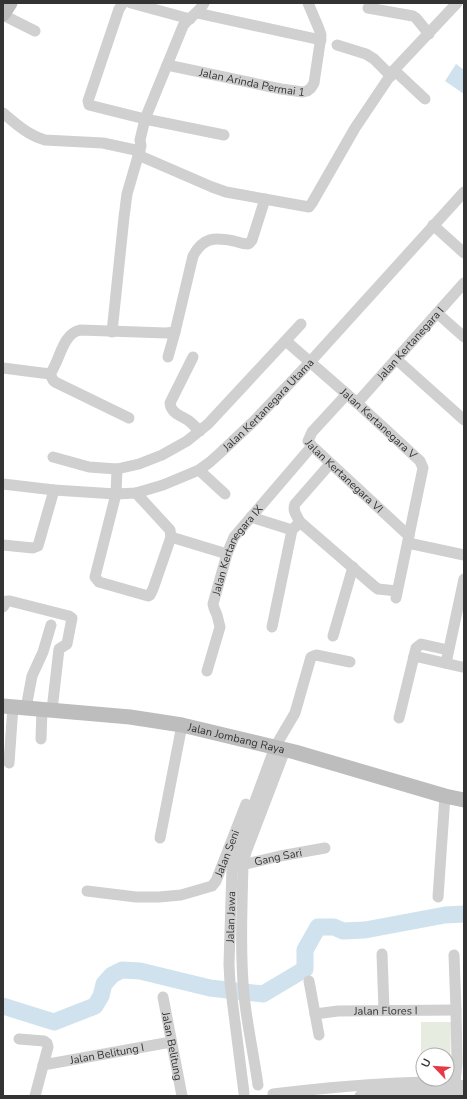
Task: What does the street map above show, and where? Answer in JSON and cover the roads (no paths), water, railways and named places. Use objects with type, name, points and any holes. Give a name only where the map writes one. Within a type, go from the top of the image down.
[{"type":"main road","points":[[3,14],[10,3]]},
{"type":"main road","name":"Jalan Jombang Raya","points":[[14,707],[130,717],[182,725],[276,747],[445,796],[464,800]]},
{"type":"street","points":[[123,3],[119,9],[88,101],[89,106],[224,135]]},
{"type":"street","points":[[130,3],[321,40]]},
{"type":"street","points":[[112,332],[127,194],[141,146],[140,140],[145,119],[185,22],[193,16],[204,3]]},
{"type":"street","name":"Jalan Arinda Permai 1","points":[[168,65],[281,89],[303,92],[307,91],[314,84],[321,40],[319,29],[308,3]]},
{"type":"street","points":[[3,113],[23,130],[37,138],[45,140],[103,143],[139,153],[226,192],[307,207],[310,206],[352,134],[392,73],[457,3]]},
{"type":"street","points":[[368,8],[413,16],[429,34]]},
{"type":"street","points":[[3,14],[35,31]]},
{"type":"street","points":[[337,44],[366,54],[425,99]]},
{"type":"street","name":"Jalan Kertanegara Utama","points":[[3,484],[54,490],[116,494],[136,493],[163,485],[199,470],[210,462],[255,420],[310,362],[464,192]]},
{"type":"street","points":[[168,357],[193,256],[205,241],[225,239],[245,244],[250,243],[265,200]]},
{"type":"street","points":[[433,225],[464,253]]},
{"type":"street","name":"Jalan Kertanegara I","points":[[357,403],[464,283]]},
{"type":"street","points":[[437,313],[464,337]]},
{"type":"street","points":[[53,458],[89,467],[116,469],[139,464],[162,455],[187,441],[208,424],[301,324]]},
{"type":"street","points":[[50,374],[56,365],[62,347],[74,331],[175,332]]},
{"type":"street","name":"Jalan Kertanegara V","points":[[286,340],[357,403],[422,464],[423,468],[396,594],[378,589],[354,568]]},
{"type":"street","points":[[193,357],[170,404],[173,412],[189,421],[200,431]]},
{"type":"street","points":[[396,359],[464,420]]},
{"type":"street","points":[[3,368],[50,374]]},
{"type":"street","points":[[50,374],[55,382],[129,418]]},
{"type":"street","name":"Jalan Kertanegara VI","points":[[347,394],[312,432],[308,441],[408,540]]},
{"type":"street","name":"Jalan Kertanegara IX","points":[[207,671],[220,627],[213,604],[227,554],[234,537],[312,446]]},
{"type":"street","points":[[272,628],[296,526],[294,506],[330,464]]},
{"type":"street","points":[[116,469],[116,494],[95,577],[99,582],[148,596],[150,595],[170,537],[170,530],[136,493]]},
{"type":"street","points":[[199,470],[225,494]]},
{"type":"street","points":[[3,545],[33,548],[38,546],[54,490]]},
{"type":"street","points":[[251,517],[296,526],[354,568],[333,636]]},
{"type":"street","points":[[170,537],[227,554]]},
{"type":"street","points":[[408,540],[464,555]]},
{"type":"street","points":[[446,663],[464,579]]},
{"type":"street","points":[[3,607],[7,601],[10,601],[70,617],[72,620],[68,642],[66,645],[58,648],[41,739]]},
{"type":"street","points":[[9,763],[14,707],[32,676],[51,625]]},
{"type":"street","points":[[399,718],[416,648],[421,644],[448,650]]},
{"type":"street","points":[[276,747],[295,713],[311,656],[316,655],[350,662]]},
{"type":"street","points":[[414,656],[462,667]]},
{"type":"street","points":[[38,662],[56,664]]},
{"type":"street","points":[[160,838],[182,725]]},
{"type":"street","name":"Jalan Jawa","points":[[258,1086],[242,976],[244,864],[246,852],[276,747]]},
{"type":"street","name":"Jalan Jawa","points":[[243,1094],[230,979],[232,868],[234,858],[276,747]]},
{"type":"street","name":"Jalan Seni","points":[[87,891],[136,898],[181,895],[212,886],[216,881],[256,777],[276,747]]},
{"type":"street","points":[[438,897],[445,796]]},
{"type":"street","name":"Gang Sari","points":[[232,868],[280,856],[324,848]]},
{"type":"street","points":[[382,954],[384,1010]]},
{"type":"street","points":[[243,1094],[250,1087],[258,1086],[267,1088],[273,1095],[383,1093],[459,1089],[454,955]]},
{"type":"street","points":[[230,979],[242,976]]},
{"type":"street","points":[[309,981],[319,1035]]},
{"type":"street","name":"Jalan Belitung","points":[[163,997],[182,1096]]},
{"type":"street","name":"Jalan Flores I","points":[[315,1014],[338,1011],[456,1010]]},
{"type":"street","points":[[19,1039],[44,1041],[47,1043],[48,1047],[35,1096]]},
{"type":"street","name":"Jalan Belitung I","points":[[43,1065],[171,1042]]},
{"type":"water","points":[[456,64],[464,70],[464,94],[445,81]]},
{"type":"waterway","points":[[3,1006],[54,1022],[95,1006],[101,996],[104,984],[112,975],[122,970],[140,971],[210,988],[263,994],[305,969],[305,950],[318,927],[334,927],[343,931],[365,930],[445,915],[464,914]]}]
